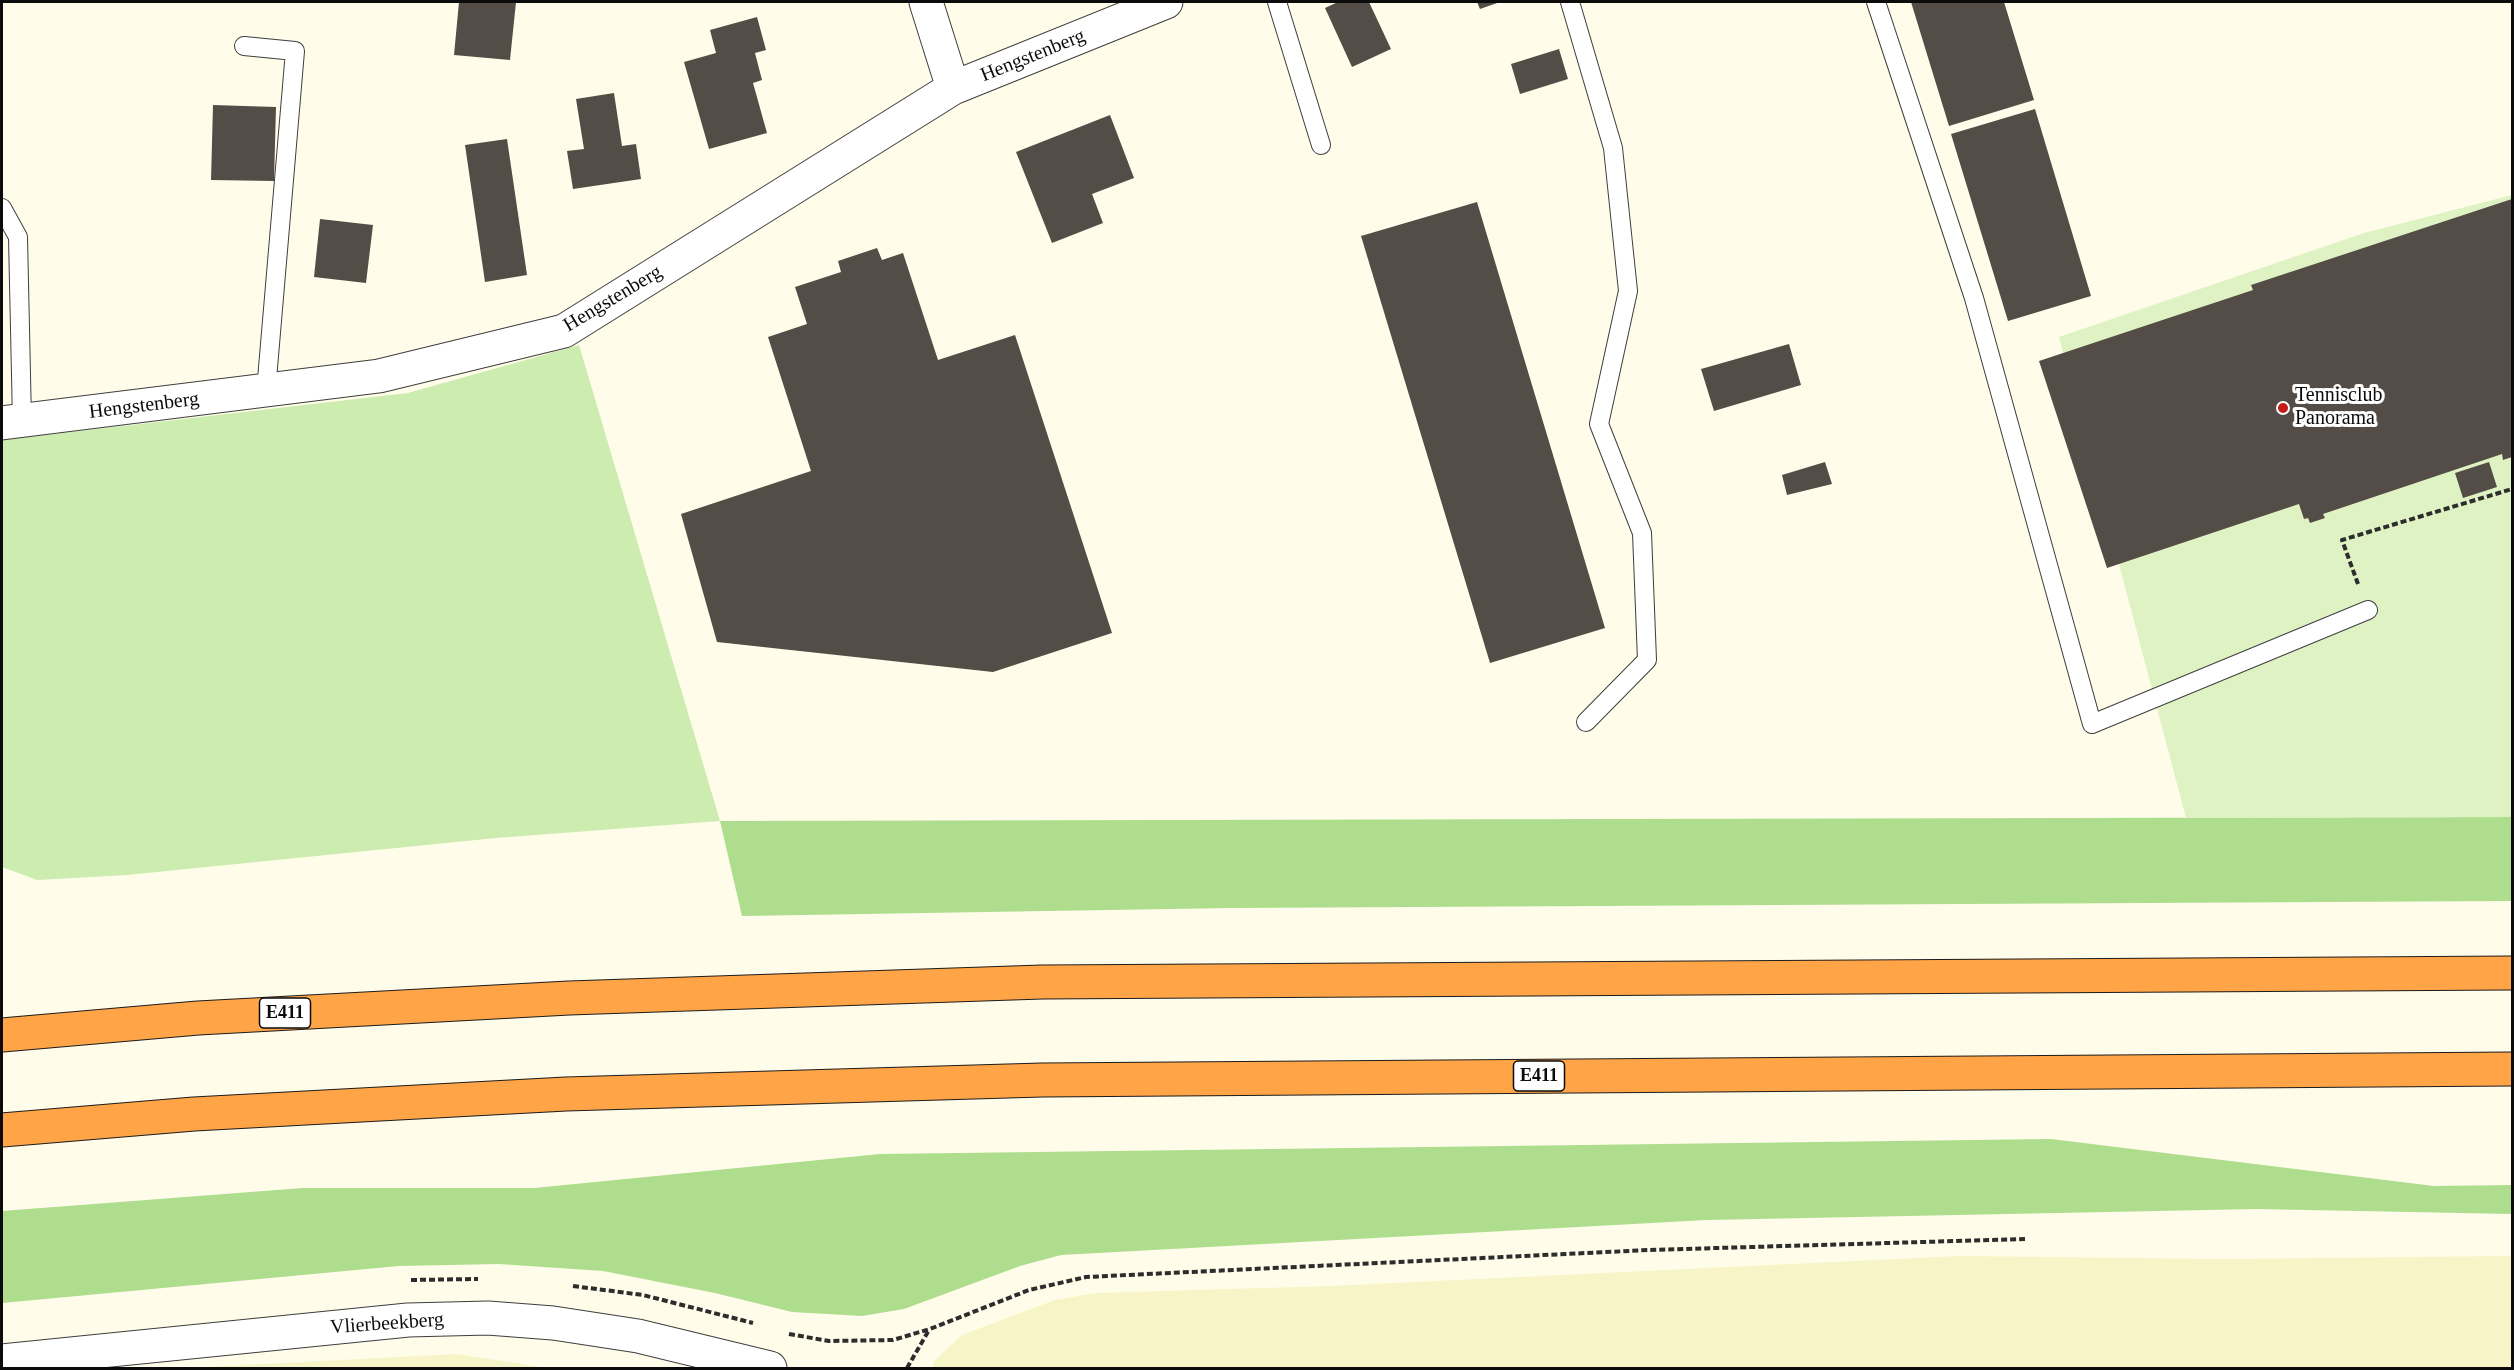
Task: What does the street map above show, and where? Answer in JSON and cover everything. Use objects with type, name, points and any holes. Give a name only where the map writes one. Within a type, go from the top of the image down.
[{"type":"highway","name":"E411","points":[[2,1035],[198,1018],[557,999],[1042,982],[2512,973]]},
{"type":"highway","name":"E411","points":[[2,1130],[194,1114],[566,1094],[1042,1080],[2512,1069]]},
{"type":"street","points":[[926,2],[953,88]]},
{"type":"street","name":"Hengstenberg","points":[[12,422],[378,376],[564,331],[953,88],[1166,2]]},
{"type":"street","name":"Vlierbeekberg","points":[[2,1361],[408,1320],[488,1318],[544,1322],[628,1334],[770,1368]]},
{"type":"lane","points":[[1277,2],[1321,146]]},
{"type":"lane","points":[[1570,2],[1613,148],[1628,291],[1599,424],[1642,533],[1647,660],[1586,722]]},
{"type":"lane","points":[[1876,2],[1974,298],[2092,724],[2368,610]]},
{"type":"lane","points":[[244,46],[295,51],[266,390]]},
{"type":"lane","points":[[2,208],[18,237],[12,422]]},
{"type":"path","points":[[2368,610],[2342,540],[2512,489]]},
{"type":"path","points":[[907,1368],[930,1329],[1029,1290],[1086,1277],[1649,1250],[2025,1239]]},
{"type":"shaded area","points":[[1959,1256],[2222,1259],[2512,1256],[2512,1368],[933,1368],[934,1361],[962,1335],[1055,1300],[1096,1293],[1331,1286]]},
{"type":"shaded area","points":[[457,1354],[547,1368],[187,1368]]},
{"type":"green space","points":[[2512,195],[2512,817],[2186,818],[2059,337],[2364,233]]},
{"type":"green space","points":[[579,345],[720,821],[496,838],[127,875],[37,880],[2,867],[2,440],[408,393]]},
{"type":"green space","points":[[2512,817],[2512,901],[1230,908],[742,916],[720,821]]},
{"type":"green space","points":[[2051,1139],[2434,1186],[2512,1185],[2512,1214],[2257,1209],[1707,1220],[1061,1255],[1020,1266],[904,1309],[862,1316],[792,1312],[715,1293],[603,1271],[499,1264],[399,1266],[2,1303],[2,1211],[303,1188],[534,1188],[880,1154]]},
{"type":"building","points":[[459,2],[516,2],[510,60],[454,55]]},
{"type":"building","points":[[1338,2],[1369,2],[1391,49],[1352,67],[1325,8]]},
{"type":"building","points":[[1477,2],[1500,2],[1480,9]]},
{"type":"building","points":[[1911,2],[2004,2],[2034,100],[1949,126]]},
{"type":"building","points":[[757,17],[766,50],[755,53],[762,80],[753,83],[767,133],[709,149],[684,62],[716,53],[710,30]]},
{"type":"building","points":[[1559,49],[1568,79],[1520,94],[1511,64]]},
{"type":"building","points":[[614,93],[622,146],[636,144],[641,179],[573,189],[567,151],[584,149],[576,99]]},
{"type":"building","points":[[213,105],[276,107],[274,181],[211,180]]},
{"type":"building","points":[[2035,109],[2091,296],[2008,321],[1951,134]]},
{"type":"building","points":[[1110,115],[1134,178],[1092,194],[1103,223],[1052,243],[1016,152]]},
{"type":"building","points":[[507,139],[527,275],[485,282],[465,145]]},
{"type":"building","name":"Tennisclub Panorama","points":[[2512,199],[2512,457],[2503,460],[2502,454],[2323,514],[2325,518],[2310,523],[2308,518],[2304,519],[2299,504],[2107,568],[2039,361],[2253,290],[2251,285]]},
{"type":"building","points":[[1477,202],[1605,628],[1490,663],[1361,236]]},
{"type":"building","points":[[320,219],[373,225],[366,283],[314,277]]},
{"type":"building","points":[[877,248],[882,260],[903,253],[938,360],[1015,335],[1112,633],[993,672],[717,642],[681,514],[811,471],[768,337],[807,324],[795,287],[841,272],[838,261]]},
{"type":"building","points":[[1789,344],[1801,385],[1714,411],[1701,369]]},
{"type":"building","points":[[1825,462],[1832,484],[1787,495],[1782,475]]},
{"type":"building","points":[[2489,462],[2497,487],[2463,498],[2455,473]]},
{"type":"place","name":"Tennisclub Panorama","points":[[2283,408]]}]
